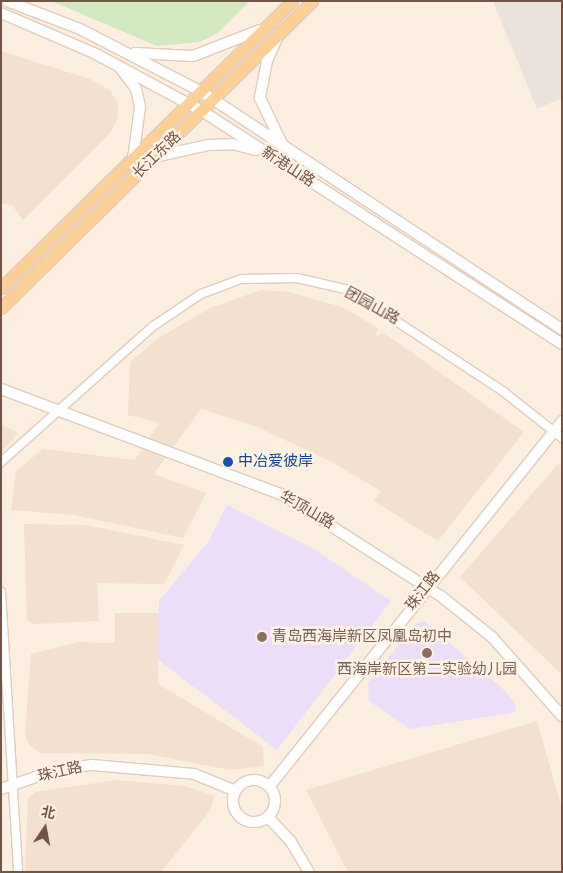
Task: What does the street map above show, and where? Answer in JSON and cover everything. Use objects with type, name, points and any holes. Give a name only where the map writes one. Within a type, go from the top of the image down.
[{"type":"main road","name":"新港山路","points":[[7,1],[125,52],[214,99],[562,329]]},
{"type":"main road","name":"长江东路","points":[[1,288],[190,104],[292,1]]},
{"type":"main road","name":"长江东路","points":[[1,308],[312,1]]},
{"type":"main road","name":"新港山路","points":[[1,13],[119,67],[202,111],[562,344]]},
{"type":"main road","points":[[125,52],[171,58],[193,56],[266,28]]},
{"type":"main road","points":[[280,33],[267,61],[260,98],[282,145]]},
{"type":"main road","points":[[119,67],[136,89],[140,107],[133,159]]},
{"type":"main road","points":[[154,157],[232,144],[268,154]]},
{"type":"main road","name":"华顶山路","points":[[1,389],[53,412],[202,461],[281,494],[426,588],[492,637],[562,716]]},
{"type":"main road","name":"珠江路","points":[[269,787],[426,588],[558,435],[562,422]]},
{"type":"main road","name":"珠江路","points":[[1,788],[53,771],[121,766],[194,774],[236,791]]},
{"type":"main road","points":[[249,781],[269,787],[275,800],[268,817],[251,822],[239,815],[234,805],[236,791],[249,781]]},
{"type":"main road","points":[[268,817],[291,842],[309,872]]},
{"type":"street","name":"团园山路","points":[[1,462],[53,412],[152,327],[201,294],[241,279],[296,278],[349,290],[399,319],[558,435]]},
{"type":"street","points":[[1,592],[15,784],[18,872]]},
{"type":"shaded area","points":[[493,1],[562,1],[562,98],[537,109]]},
{"type":"shaded area","points":[[1,51],[90,79],[110,90],[118,104],[118,117],[111,132],[23,220],[12,205],[1,203]]},
{"type":"shaded area","name":"中冶爱彼岸","points":[[261,290],[289,292],[342,307],[378,328],[376,336],[384,333],[524,432],[438,541],[374,501],[381,491],[330,461],[255,426],[201,409],[154,474],[206,493],[183,538],[74,515],[11,510],[16,471],[43,449],[135,460],[159,423],[128,415],[130,362],[160,337],[210,308]]},
{"type":"shaded area","points":[[1,424],[18,433],[1,453]]},
{"type":"shaded area","points":[[558,464],[562,467],[562,675],[460,577]]},
{"type":"shaded area","name":"青岛西海岸新区凤凰岛初中","points":[[227,505],[314,549],[391,601],[277,750],[158,660],[159,601],[209,541]]},
{"type":"shaded area","points":[[24,524],[85,525],[184,545],[164,584],[97,583],[99,621],[32,624],[27,620]]},
{"type":"shaded area","points":[[115,613],[159,613],[158,684],[263,747],[264,766],[229,770],[148,754],[40,753],[29,745],[25,734],[31,654],[79,642],[115,643]]},
{"type":"shaded area","name":"西海岸新区第二实验幼儿园","points":[[424,621],[501,687],[515,703],[516,712],[410,729],[369,701],[368,683],[416,623]]},
{"type":"shaded area","points":[[537,721],[562,809],[562,872],[348,872],[306,790]]},
{"type":"shaded area","points":[[117,780],[184,786],[215,796],[209,812],[161,872],[25,872],[28,798],[35,792]]},
{"type":"green space","points":[[51,1],[250,1],[219,32],[200,42],[157,46]]},
{"type":"place","name":"中冶爱彼岸","points":[[228,462]]},
{"type":"place","name":"青岛西海岸新区凤凰岛初中","points":[[262,637]]},
{"type":"place","name":"西海岸新区第二实验幼儿园","points":[[427,653]]}]
